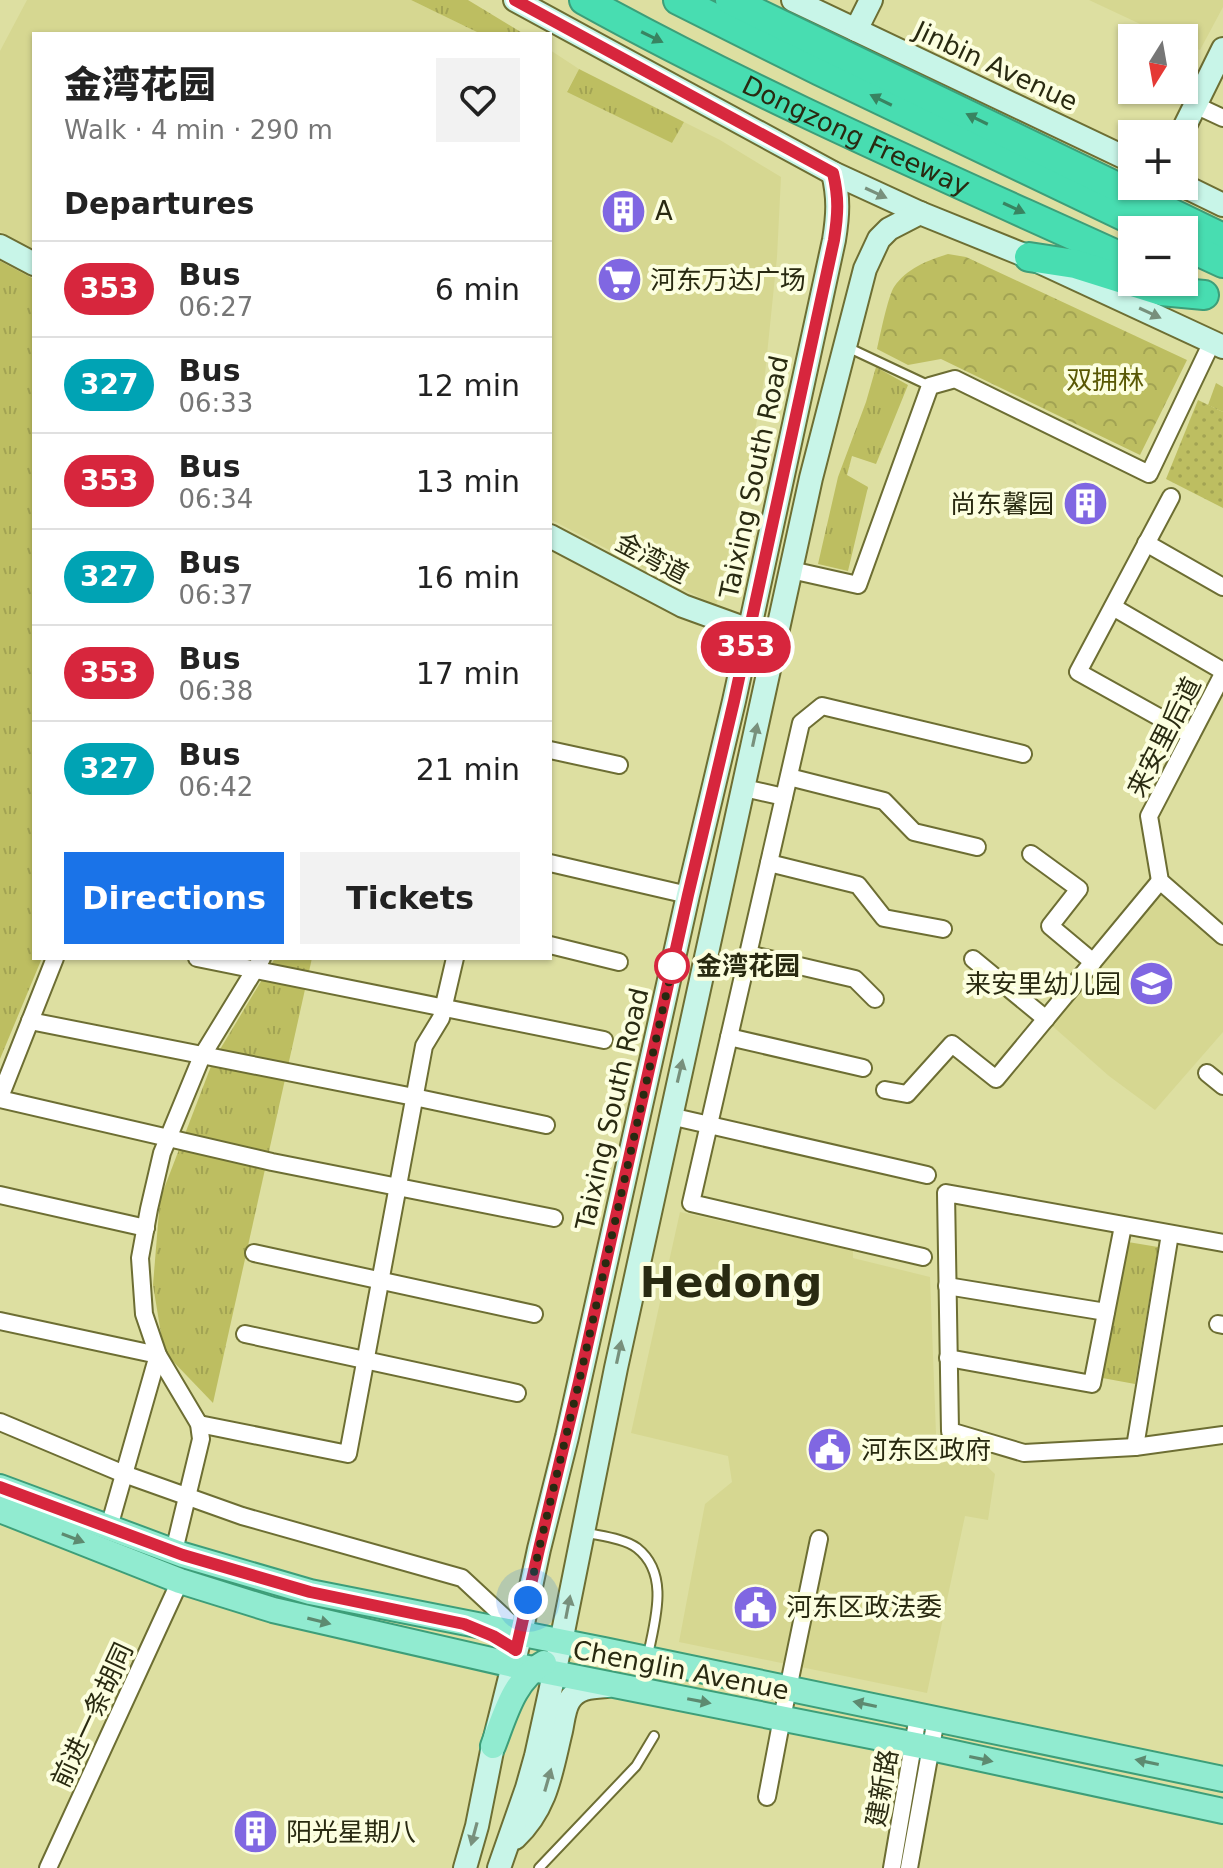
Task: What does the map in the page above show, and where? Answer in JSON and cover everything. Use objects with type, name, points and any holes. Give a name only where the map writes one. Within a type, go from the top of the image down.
[{"type":"highway","name":"Dongzong Freeway","points":[[584,0],[642,32],[838,128],[1118,256]]},
{"type":"highway","name":"Dongzong Freeway","points":[[678,0],[1124,216]]},
{"type":"highway","points":[[730,0],[1223,238]]},
{"type":"highway","points":[[1198,251],[1223,263]]},
{"type":"highway","points":[[1029,257],[1075,264],[1161,291],[1213,300]]},
{"type":"main road","points":[[515,0],[833,173],[920,213],[1029,257],[1218,345]]},
{"type":"main road","name":"Jinbin Avenue","points":[[793,0],[1118,154]]},
{"type":"main road","points":[[847,0],[847,25]]},
{"type":"main road","points":[[847,25],[871,0]]},
{"type":"main road","points":[[1188,120],[1223,49]]},
{"type":"main road","name":"Taixing South Road","points":[[537,1656],[539,1549],[583,1369],[750,631],[834,240],[839,208],[833,173]]},
{"type":"main road","points":[[1198,193],[1223,205]]},
{"type":"main road","points":[[465,1868],[493,1746],[516,1690],[537,1656],[583,1532],[670,1116],[811,478],[865,269],[879,239],[889,229],[920,213]]},
{"type":"main road","points":[[0,246],[32,263]]},
{"type":"main road","name":"金湾道","points":[[552,537],[683,606],[776,638]]},
{"type":"main road","name":"Chenglin Avenue","points":[[0,1487],[174,1551],[310,1592],[464,1624],[537,1656],[622,1686],[1223,1811]]},
{"type":"main road","name":"Chenglin Avenue","points":[[0,1510],[180,1581],[273,1610],[537,1656],[638,1658],[1223,1779]]},
{"type":"main road","points":[[499,1868],[516,1819],[518,1777],[537,1693],[537,1656]]},
{"type":"main road","points":[[508,1844],[528,1826],[541,1804],[569,1700],[584,1688],[622,1686]]},
{"type":"street","points":[[1195,105],[1223,118]]},
{"type":"street","points":[[791,570],[858,585],[930,386],[955,379],[1149,474],[1218,345]]},
{"type":"street","points":[[1171,497],[1078,672],[1191,735]]},
{"type":"street","points":[[1146,543],[1223,587]]},
{"type":"street","points":[[1113,607],[1223,672]]},
{"type":"street","name":"来安里后道","points":[[1160,881],[1149,816],[1223,672]]},
{"type":"street","points":[[923,1257],[691,1203],[801,723],[822,706],[1023,754]]},
{"type":"street","points":[[552,750],[619,765]]},
{"type":"street","points":[[789,777],[884,801],[914,832],[977,847]]},
{"type":"street","points":[[744,788],[784,797]]},
{"type":"street","points":[[1031,854],[1079,889],[1050,926],[1093,962]]},
{"type":"street","points":[[552,863],[688,895]]},
{"type":"street","points":[[769,863],[858,885],[884,918],[943,929]]},
{"type":"street","points":[[885,1090],[907,1094],[952,1044],[996,1079],[1160,881],[1223,936]]},
{"type":"street","points":[[552,945],[619,962]]},
{"type":"street","points":[[748,954],[855,979],[875,999]]},
{"type":"street","points":[[973,959],[1046,1019]]},
{"type":"street","points":[[54,960],[0,1098],[272,1162],[554,1218]]},
{"type":"street","points":[[217,960],[258,964],[604,1040]]},
{"type":"street","points":[[199,1424],[348,1454],[424,1046],[441,1018],[455,960]]},
{"type":"street","points":[[174,1551],[201,1439],[199,1424],[158,1355],[144,1314],[140,1258],[162,1153],[202,1056],[258,964]]},
{"type":"street","points":[[30,1021],[546,1125]]},
{"type":"street","points":[[729,1037],[863,1068]]},
{"type":"street","points":[[1207,1073],[1223,1086]]},
{"type":"street","points":[[670,1116],[927,1175]]},
{"type":"street","points":[[1223,1243],[946,1193],[950,1431],[1024,1453],[1135,1447],[1223,1435]]},
{"type":"street","points":[[0,1195],[146,1228]]},
{"type":"street","points":[[948,1358],[1092,1384],[1123,1226]]},
{"type":"street","points":[[1135,1447],[1170,1234]]},
{"type":"street","points":[[254,1253],[534,1314]]},
{"type":"street","points":[[947,1286],[1106,1312]]},
{"type":"street","points":[[0,1321],[158,1355]]},
{"type":"street","points":[[245,1334],[517,1393]]},
{"type":"street","points":[[109,1527],[158,1355]]},
{"type":"street","points":[[0,1422],[124,1474],[242,1516],[462,1578],[537,1656]]},
{"type":"street","points":[[767,1797],[819,1539]]},
{"type":"street","name":"前进一条胡同","points":[[48,1868],[180,1581]]},
{"type":"street","name":"建新路","points":[[892,1868],[927,1718]]},
{"type":"street","name":"建新路","points":[[909,1868],[922,1746]]},
{"type":"lane","points":[[846,347],[930,386]]},
{"type":"lane","points":[[583,1532],[636,1547],[653,1566],[657,1608],[638,1658]]},
{"type":"lane","points":[[539,1868],[636,1766],[654,1736]]},
{"type":"shaded area","points":[[27,0],[411,0],[477,32],[32,32],[32,248],[0,231],[0,51]]},
{"type":"shaded area","points":[[1089,0],[1223,0],[1223,7],[1200,50],[1198,24],[1140,24]]},
{"type":"shaded area","points":[[552,51],[579,69],[567,91],[672,143],[684,122],[781,177],[777,257],[765,374],[752,448],[716,606],[552,520]]},
{"type":"shaded area","name":"来安里幼儿园","points":[[1159,889],[1223,944],[1223,1032],[1155,1110],[1109,1076],[1049,1023]]},
{"type":"shaded area","name":"河东区政府","points":[[680,1212],[853,1250],[853,1258],[930,1277],[936,1434],[940,1444],[976,1456],[995,1474],[988,1520],[965,1516],[927,1693],[679,1642],[705,1504],[732,1482],[728,1456],[631,1433]]},
{"type":"green space","points":[[411,0],[468,0],[521,32],[477,32]]},
{"type":"green space","points":[[579,69],[684,122],[672,143],[567,92]]},
{"type":"green space","name":"双拥林","points":[[948,254],[966,257],[1187,360],[1140,455],[941,359],[908,365],[877,349],[894,287],[918,266]]},
{"type":"green space","points":[[0,261],[32,278],[32,960],[41,960],[0,1059]]},
{"type":"green space","points":[[876,367],[908,385],[876,464],[852,456],[847,475],[868,487],[848,571],[818,564],[838,477]]},
{"type":"green space","points":[[1216,383],[1223,387],[1223,412],[1208,405]]},
{"type":"green space","points":[[1198,400],[1223,412],[1223,508],[1166,479]]},
{"type":"green space","points":[[274,960],[312,960],[213,1403],[164,1352],[153,1285],[160,1199],[213,1061]]},
{"type":"green space","points":[[1122,1241],[1158,1247],[1135,1384],[1097,1377]]},
{"type":"bus line","name":"353","points":[[0,1487],[183,1555],[310,1592],[464,1624],[516,1650],[734,701],[839,208],[833,173],[515,0]]},
{"type":"place","name":"A","points":[[624,211]]},
{"type":"place","name":"河东万达广场","points":[[619,280]]},
{"type":"place","name":"尚东馨园","points":[[1085,504]]},
{"type":"place","name":"金湾花园","points":[[672,966]]},
{"type":"place","name":"来安里幼儿园","points":[[1152,984]]},
{"type":"place","name":"河东区政府","points":[[830,1450]]},
{"type":"place","name":"河东区政法委","points":[[755,1607]]},
{"type":"place","name":"阳光星期八","points":[[255,1832]]},
{"type":"district","name":"Hedong","points":[[731,1282]]},
{"type":"route","points":[[528,1600],[675,955],[672,966]]}]
